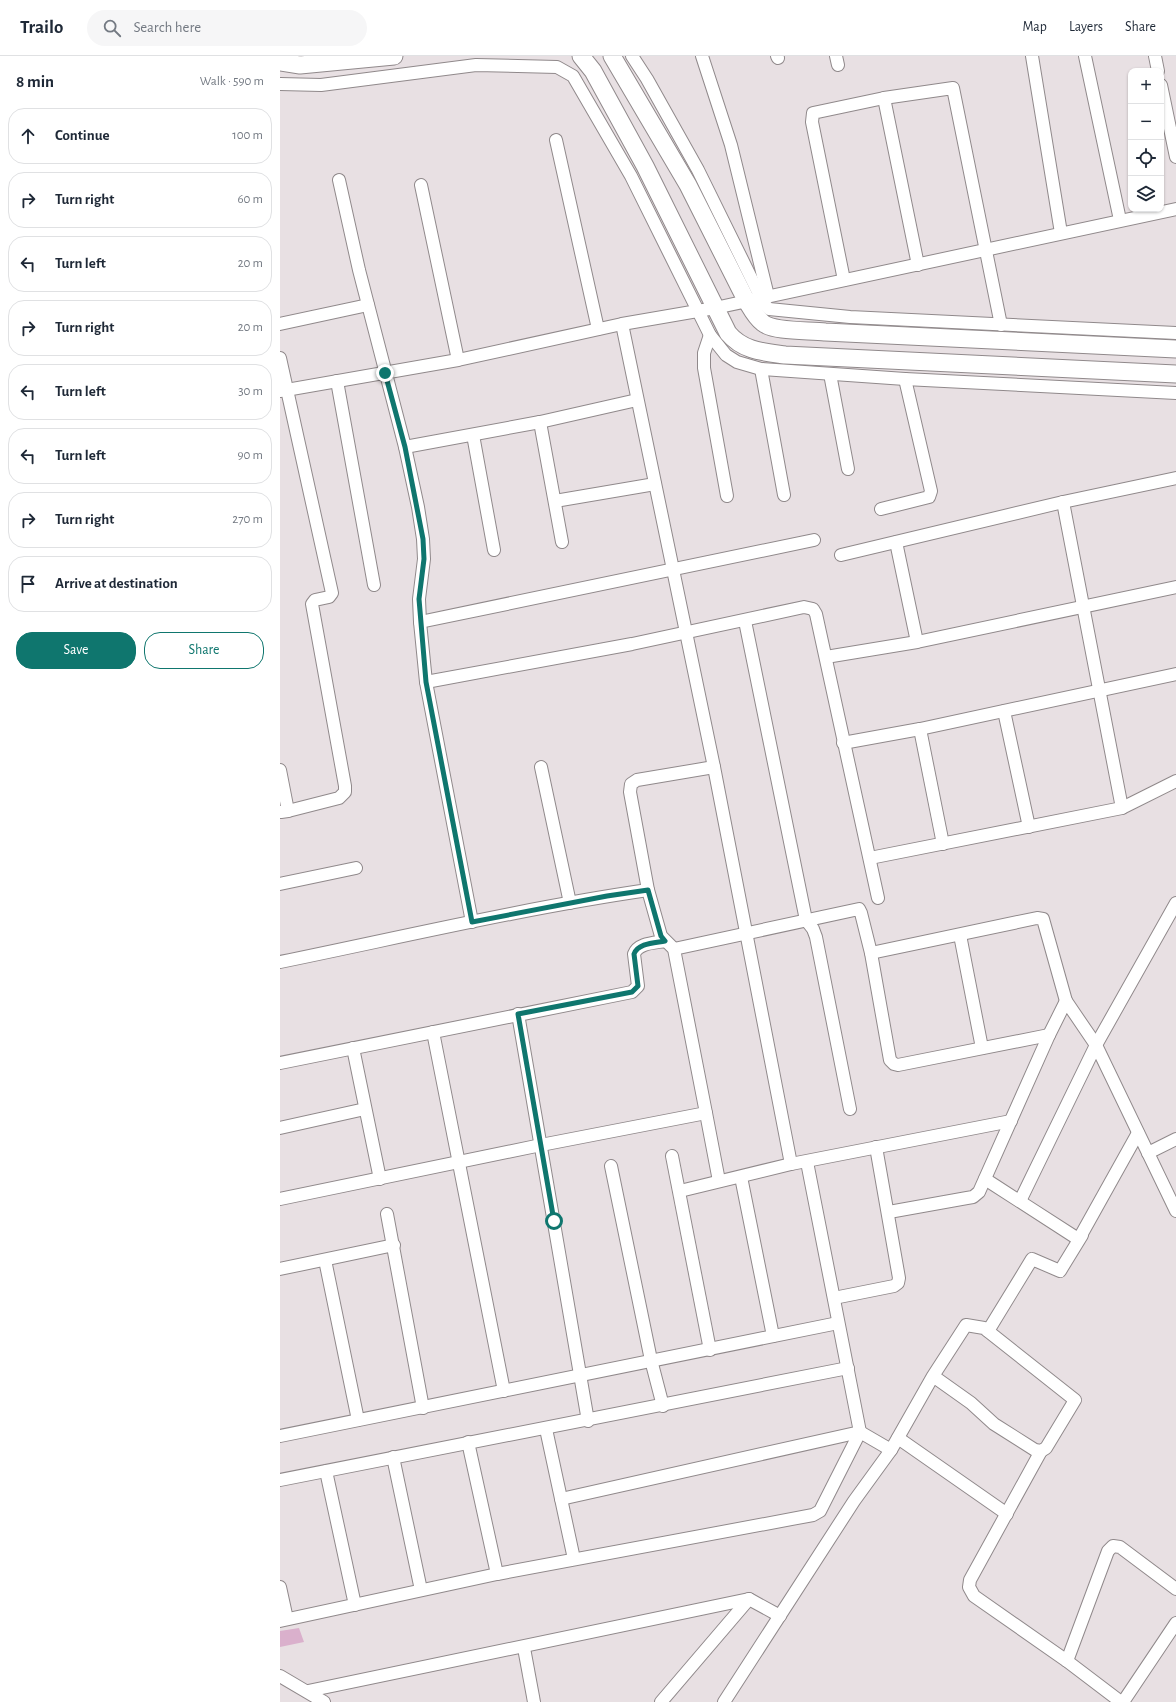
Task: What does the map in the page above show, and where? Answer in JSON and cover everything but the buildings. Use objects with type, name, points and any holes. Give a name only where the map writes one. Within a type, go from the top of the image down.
[{"type":"street","points":[[280,62],[300,65],[394,56]]},
{"type":"street","points":[[581,56],[593,71],[645,166],[715,308],[734,339],[747,348],[763,352],[1176,374]]},
{"type":"street","points":[[758,298],[698,170],[634,56],[616,63],[688,185],[758,298],[769,309],[850,317],[1176,332]]},
{"type":"street","points":[[702,56],[731,145],[758,298],[757,318],[764,324],[776,328],[1176,350]]},
{"type":"street","points":[[1032,56],[1061,233]]},
{"type":"street","points":[[1085,56],[1120,220]]},
{"type":"street","points":[[1155,56],[1157,68]]},
{"type":"street","points":[[280,84],[327,85],[476,65],[557,67],[573,76],[631,176],[710,335],[726,355],[737,362],[761,370],[1176,393]]},
{"type":"street","points":[[844,280],[811,117],[816,112],[884,98],[953,88],[1001,325]]},
{"type":"street","points":[[1164,95],[1172,122],[1176,157]]},
{"type":"street","points":[[884,98],[918,265]]},
{"type":"street","points":[[556,140],[598,329]]},
{"type":"street","points":[[339,180],[368,305],[405,447],[423,539],[424,559],[419,599],[426,682],[472,922]]},
{"type":"street","points":[[421,185],[458,360]]},
{"type":"street","points":[[283,390],[337,382],[458,360],[622,324],[715,308],[1176,209]]},
{"type":"street","points":[[280,324],[368,305]]},
{"type":"street","points":[[622,324],[685,634],[714,767],[791,1164]]},
{"type":"street","points":[[710,335],[704,353],[704,368],[727,496]]},
{"type":"street","points":[[280,358],[283,390],[332,593],[329,597],[315,600],[312,604],[345,792],[339,798],[284,812],[280,770]]},
{"type":"street","points":[[761,370],[784,494]]},
{"type":"street","points":[[830,374],[848,469]]},
{"type":"street","points":[[881,509],[919,500],[929,496],[931,491],[905,379]]},
{"type":"street","points":[[337,382],[374,585]]},
{"type":"street","points":[[405,447],[540,422],[637,400]]},
{"type":"street","points":[[540,422],[562,542]]},
{"type":"street","points":[[473,435],[494,550]]},
{"type":"street","points":[[841,555],[1063,502],[1176,478]]},
{"type":"street","points":[[555,500],[654,484]]},
{"type":"street","points":[[1063,502],[1122,808]]},
{"type":"street","points":[[420,622],[814,540]]},
{"type":"street","points":[[896,542],[917,642]]},
{"type":"street","points":[[826,657],[917,642],[1083,608],[1176,587]]},
{"type":"street","points":[[426,682],[685,634],[804,608],[813,609],[816,614],[826,657],[843,743],[878,898]]},
{"type":"street","points":[[745,621],[806,920],[813,929],[816,937],[850,1109]]},
{"type":"street","points":[[843,743],[920,729],[1176,674]]},
{"type":"street","points":[[1004,711],[1030,827]]},
{"type":"street","points":[[920,729],[943,844]]},
{"type":"street","points":[[541,767],[570,903]]},
{"type":"street","points":[[714,767],[637,780],[631,784],[630,792],[648,890],[661,936],[674,949],[720,1181]]},
{"type":"street","points":[[870,858],[1122,808],[1176,781]]},
{"type":"street","points":[[280,884],[356,868]]},
{"type":"street","points":[[280,962],[472,922],[648,890]]},
{"type":"street","points":[[674,949],[859,909],[871,953],[890,1060],[894,1064],[1048,1035]]},
{"type":"street","points":[[1020,1201],[1096,1045],[1175,910]]},
{"type":"street","points":[[871,953],[1037,918],[1043,919],[1066,1001],[1096,1045],[1176,1211]]},
{"type":"street","points":[[960,935],[982,1048]]},
{"type":"street","points":[[280,1063],[632,992],[638,986],[634,954],[635,950],[642,946],[665,941]]},
{"type":"street","points":[[889,1212],[973,1197],[979,1192],[1048,1035],[1066,1001]]},
{"type":"street","points":[[518,1014],[588,1421]]},
{"type":"street","points":[[433,1032],[504,1391]]},
{"type":"street","points":[[353,1048],[380,1179]]},
{"type":"street","points":[[280,1128],[365,1109]]},
{"type":"street","points":[[280,1199],[460,1163],[541,1145],[706,1113]]},
{"type":"street","points":[[680,1191],[791,1164],[1011,1121]]},
{"type":"street","points":[[988,1331],[1032,1259],[1060,1271],[1082,1235],[1138,1133]]},
{"type":"street","points":[[1148,1153],[1176,1139]]},
{"type":"street","points":[[834,1298],[894,1286],[898,1283],[899,1278],[889,1212],[876,1147]]},
{"type":"street","points":[[672,1156],[710,1350]]},
{"type":"street","points":[[280,1587],[283,1620],[497,1574],[813,1515],[823,1508],[860,1432],[807,1162]]},
{"type":"street","points":[[611,1166],[650,1360],[663,1406]]},
{"type":"street","points":[[741,1177],[773,1336]]},
{"type":"street","points":[[985,1179],[1075,1237],[1082,1235]]},
{"type":"street","points":[[387,1214],[394,1245],[423,1408]]},
{"type":"street","points":[[280,1269],[394,1245]]},
{"type":"street","points":[[325,1260],[358,1420]]},
{"type":"street","points":[[280,1436],[838,1323]]},
{"type":"street","points":[[724,1702],[854,1501],[891,1450],[933,1376],[966,1325],[984,1328],[1075,1400],[1046,1448],[1041,1451],[970,1580],[969,1587],[974,1596],[1067,1661],[1122,1702],[1176,1623]]},
{"type":"street","points":[[280,1480],[468,1442],[588,1421],[848,1368]]},
{"type":"street","points":[[933,1376],[971,1403],[994,1424],[1035,1450],[1041,1451]]},
{"type":"street","points":[[546,1429],[574,1559]]},
{"type":"street","points":[[561,1500],[860,1432],[891,1450]]},
{"type":"street","points":[[898,1438],[1007,1514]]},
{"type":"street","points":[[468,1442],[497,1574]]},
{"type":"street","points":[[394,1457],[421,1590]]},
{"type":"street","points":[[326,1471],[355,1605]]},
{"type":"street","points":[[1067,1661],[1108,1551],[1113,1546],[1120,1547],[1176,1589]]},
{"type":"street","points":[[308,1691],[524,1648],[749,1599],[780,1616]]},
{"type":"street","points":[[661,1702],[749,1599]]},
{"type":"street","points":[[524,1648],[534,1702]]},
{"type":"street","points":[[280,1676],[308,1691],[324,1702]]},
{"type":"route","points":[[385,373],[405,447],[418,507],[423,539],[424,559],[419,599],[426,682],[472,922],[607,896],[648,890],[661,936],[665,941],[642,946],[635,950],[634,954],[638,986],[636,990],[632,992],[518,1014],[554,1221]]}]
